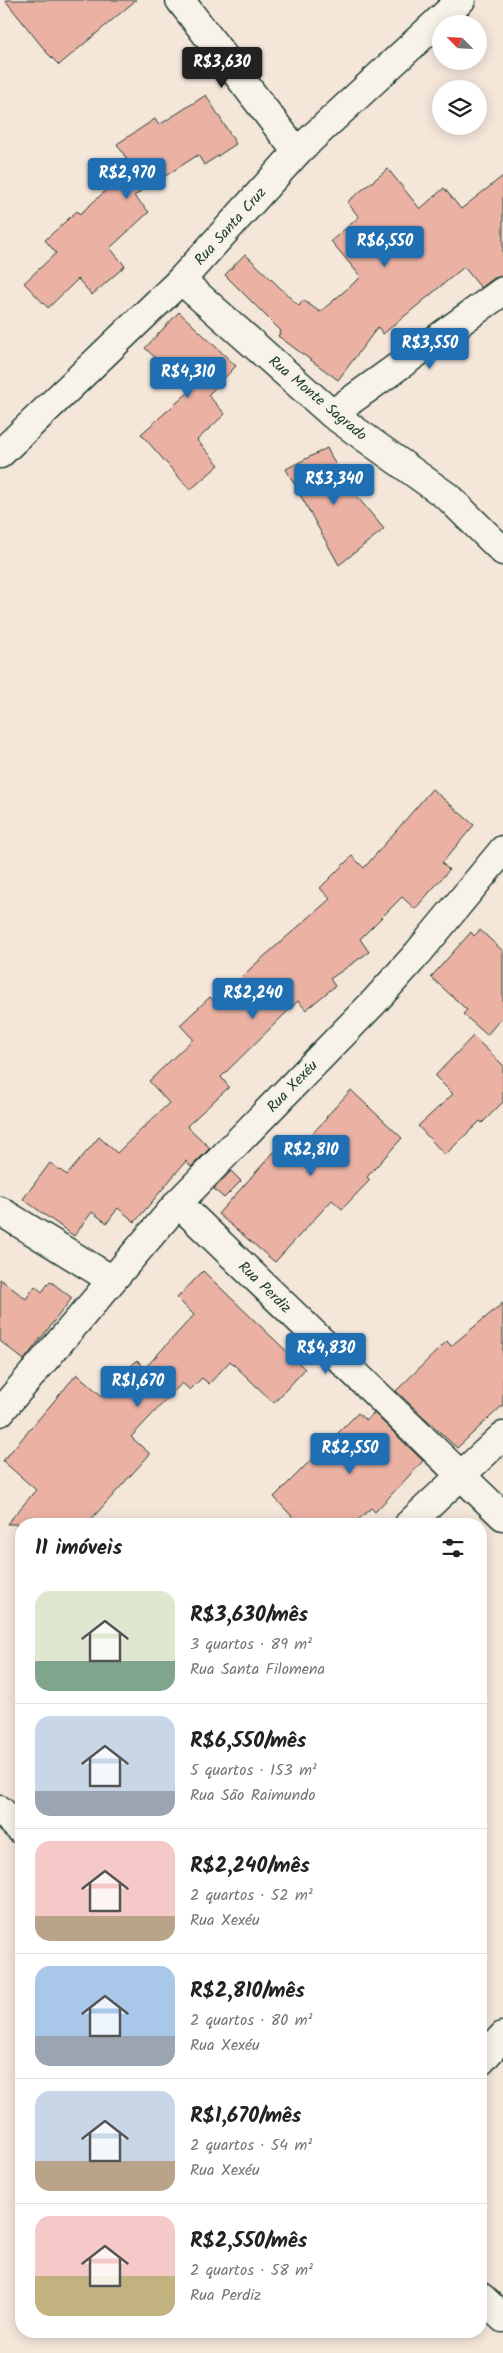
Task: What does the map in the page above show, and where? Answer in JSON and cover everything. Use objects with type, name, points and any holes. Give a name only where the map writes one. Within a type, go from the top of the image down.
[{"type":"street","points":[[180,0],[297,152]]},
{"type":"street","name":"Rua Santa Cruz","points":[[0,454],[181,280],[297,152],[461,0]]},
{"type":"street","name":"Rua Monte Sagrado","points":[[181,280],[332,414],[448,497],[503,551]]},
{"type":"street","points":[[332,414],[503,291]]},
{"type":"street","name":"Rua Xexéu","points":[[0,1412],[178,1203],[375,1001],[418,953],[503,850]]},
{"type":"street","name":"Rua Perdiz","points":[[178,1203],[503,1516]]},
{"type":"street","points":[[0,1211],[112,1280]]},
{"type":"street","points":[[416,1518],[503,1436]]},
{"type":"street","points":[[0,1810],[15,1824]]},
{"type":"street","points":[[487,2054],[503,2036]]},
{"type":"street","points":[[487,2302],[503,2318]]},
{"type":"building","points":[[5,0],[136,0],[59,65]]},
{"type":"building","points":[[206,95],[236,144],[204,165],[198,155],[134,196],[149,212],[110,248],[125,266],[92,295],[78,279],[48,308],[24,283],[56,253],[45,240],[77,211],[80,214],[132,167],[117,144],[155,119],[159,125]]},
{"type":"building","points":[[388,169],[420,209],[444,188],[461,209],[503,176],[503,276],[494,278],[481,288],[464,267],[383,334],[378,327],[338,380],[278,336],[281,331],[225,275],[245,254],[299,306],[303,300],[320,312],[361,277],[331,241],[359,217],[347,202]]},
{"type":"building","points":[[179,312],[236,366],[208,395],[225,414],[197,440],[219,465],[190,490],[141,434],[190,391],[145,348]]},
{"type":"building","points":[[327,448],[344,481],[384,529],[339,565],[286,469]]},
{"type":"building","points":[[432,789],[474,825],[442,863],[449,870],[415,909],[402,897],[360,939],[369,952],[330,979],[335,986],[306,1010],[298,1001],[221,1077],[229,1087],[187,1126],[210,1148],[191,1167],[186,1161],[135,1222],[118,1208],[107,1223],[92,1212],[74,1236],[23,1199],[50,1163],[67,1175],[99,1137],[117,1153],[169,1103],[149,1081],[193,1039],[180,1025],[210,997],[216,1003],[252,967],[330,899],[320,888],[352,856],[364,868]]},
{"type":"building","points":[[480,930],[503,951],[503,1016],[487,1035],[463,1014],[467,1010],[431,977],[471,932],[474,936]]},
{"type":"building","points":[[473,1036],[503,1065],[503,1102],[445,1155],[418,1126],[453,1094],[435,1076]]},
{"type":"building","points":[[351,1090],[402,1138],[367,1177],[370,1180],[342,1209],[332,1200],[275,1262],[218,1214],[274,1152],[285,1162]]},
{"type":"building","points":[[231,1171],[241,1181],[224,1198],[214,1189]]},
{"type":"building","points":[[203,1271],[305,1369],[274,1403],[230,1361],[209,1384],[202,1378],[190,1390],[182,1383],[131,1437],[150,1454],[92,1518],[15,1518],[15,1524],[7,1524],[36,1490],[3,1461],[77,1374],[102,1396],[137,1360],[145,1368],[194,1315],[177,1298]]},
{"type":"building","points":[[0,1279],[26,1299],[35,1286],[42,1292],[50,1281],[72,1298],[24,1360],[0,1341]]},
{"type":"building","points":[[503,1303],[503,1405],[457,1448],[396,1391],[447,1341],[451,1346]]},
{"type":"building","points":[[358,1413],[366,1420],[374,1413],[423,1461],[375,1512],[371,1508],[360,1518],[293,1518],[274,1497]]}]
